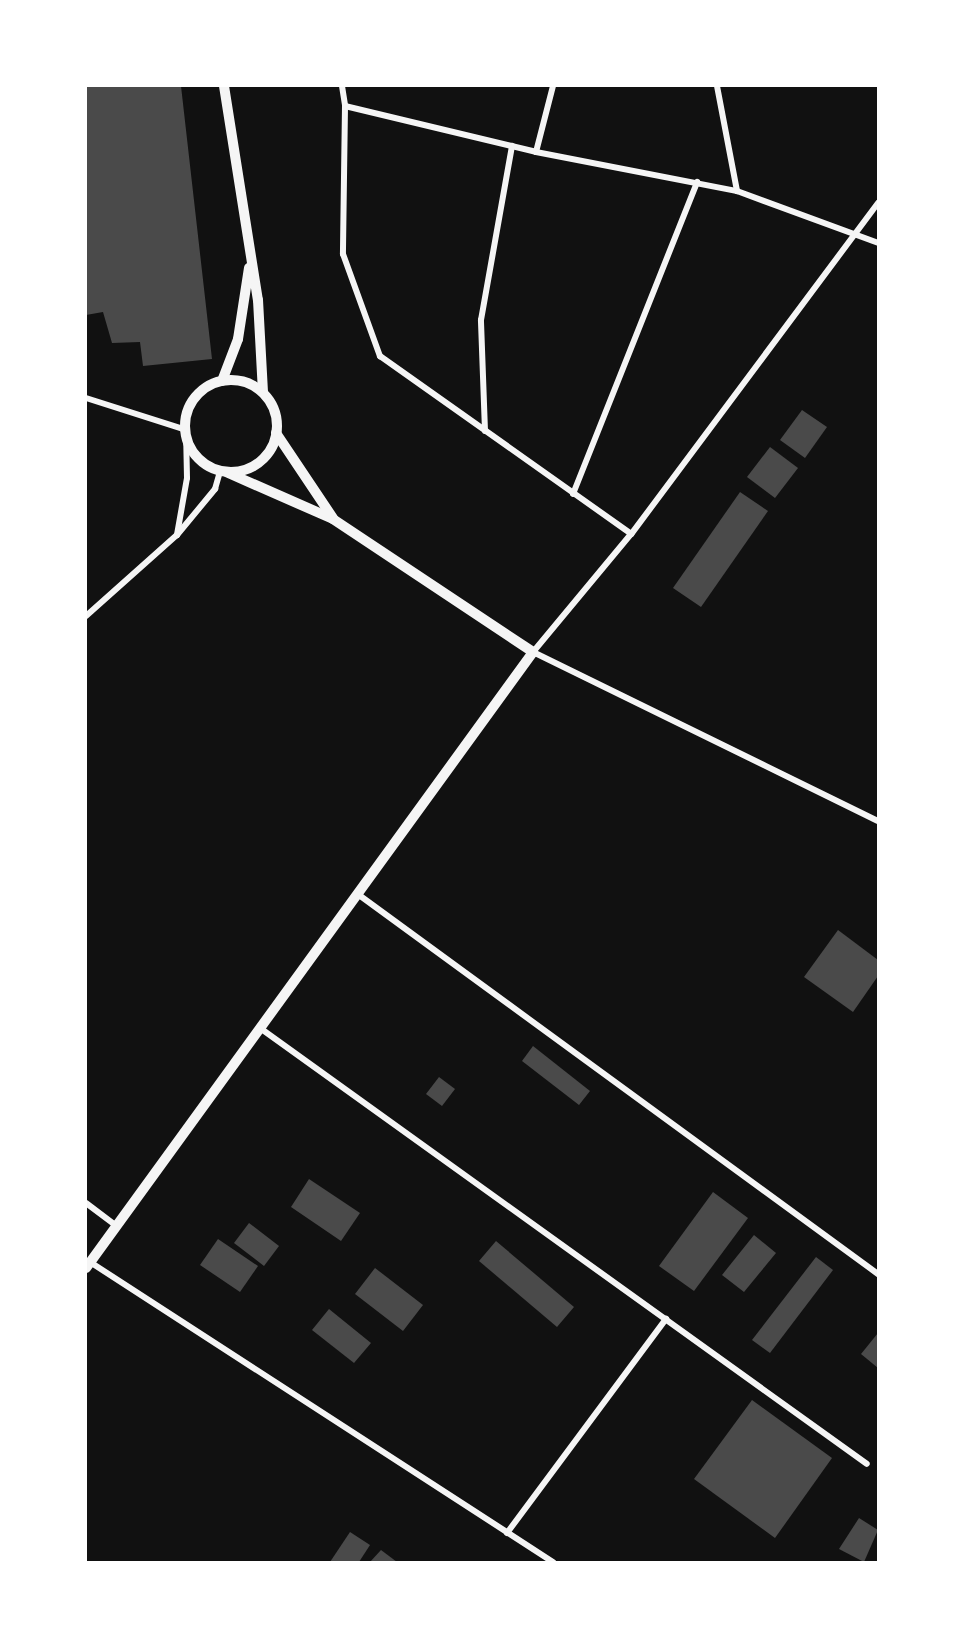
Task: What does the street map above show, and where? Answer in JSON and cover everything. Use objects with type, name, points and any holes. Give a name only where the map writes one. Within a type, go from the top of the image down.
[{"type":"street","points":[[224,472],[250,468],[268,454],[276,433],[275,411],[263,392],[250,259],[226,86]]},
{"type":"street","points":[[342,86],[345,106],[343,254],[380,356],[631,534]]},
{"type":"street","points":[[536,152],[553,86]]},
{"type":"street","points":[[717,86],[737,191]]},
{"type":"street","points":[[345,106],[536,152],[737,191],[855,232],[879,243]]},
{"type":"street","points":[[485,431],[481,320],[513,146]]},
{"type":"street","points":[[573,494],[697,182]]},
{"type":"street","points":[[553,1563],[88,1265],[115,1225],[359,895],[532,652],[631,534],[855,232],[879,203]]},
{"type":"street","points":[[222,381],[238,339],[250,259]]},
{"type":"street","points":[[177,535],[187,478],[187,408],[201,390],[222,381],[243,381],[263,392]]},
{"type":"street","points":[[86,398],[186,430]]},
{"type":"street","points":[[186,430],[189,449],[224,472],[333,519],[532,652],[879,821]]},
{"type":"street","points":[[276,433],[333,519]]},
{"type":"street","points":[[86,616],[177,535],[215,489],[224,472]]},
{"type":"street","points":[[359,895],[879,1274]]},
{"type":"street","points":[[260,1028],[867,1464]]},
{"type":"street","points":[[86,1203],[115,1225]]},
{"type":"street","points":[[507,1533],[666,1319]]},
{"type":"building","points":[[86,86],[181,86],[212,359],[143,366],[140,342],[112,343],[103,312],[86,315]]},
{"type":"building","points":[[802,410],[827,427],[805,458],[780,440]]},
{"type":"building","points":[[770,447],[798,468],[775,498],[747,477]]},
{"type":"building","points":[[740,492],[768,511],[701,607],[673,588]]},
{"type":"building","points":[[838,930],[878,960],[878,976],[853,1012],[804,977]]},
{"type":"building","points":[[533,1046],[590,1091],[579,1105],[522,1061]]},
{"type":"building","points":[[439,1077],[455,1089],[442,1106],[426,1094]]},
{"type":"building","points":[[309,1179],[360,1213],[341,1241],[291,1207]]},
{"type":"building","points":[[713,1192],[748,1218],[694,1291],[659,1266]]},
{"type":"building","points":[[249,1223],[279,1246],[264,1266],[234,1243]]},
{"type":"building","points":[[754,1235],[776,1253],[744,1292],[722,1275]]},
{"type":"building","points":[[218,1239],[258,1266],[240,1292],[200,1265]]},
{"type":"building","points":[[496,1241],[574,1307],[557,1327],[479,1261]]},
{"type":"building","points":[[816,1257],[833,1270],[770,1353],[752,1340]]},
{"type":"building","points":[[375,1268],[423,1305],[403,1331],[355,1294]]},
{"type":"building","points":[[329,1309],[371,1343],[354,1363],[312,1330]]},
{"type":"building","points":[[878,1333],[878,1368],[861,1354]]},
{"type":"building","points":[[752,1400],[832,1458],[775,1538],[694,1479]]},
{"type":"building","points":[[859,1518],[878,1530],[864,1562],[839,1549]]},
{"type":"building","points":[[350,1532],[370,1545],[359,1562],[330,1562]]},
{"type":"building","points":[[381,1550],[397,1562],[370,1562]]}]
